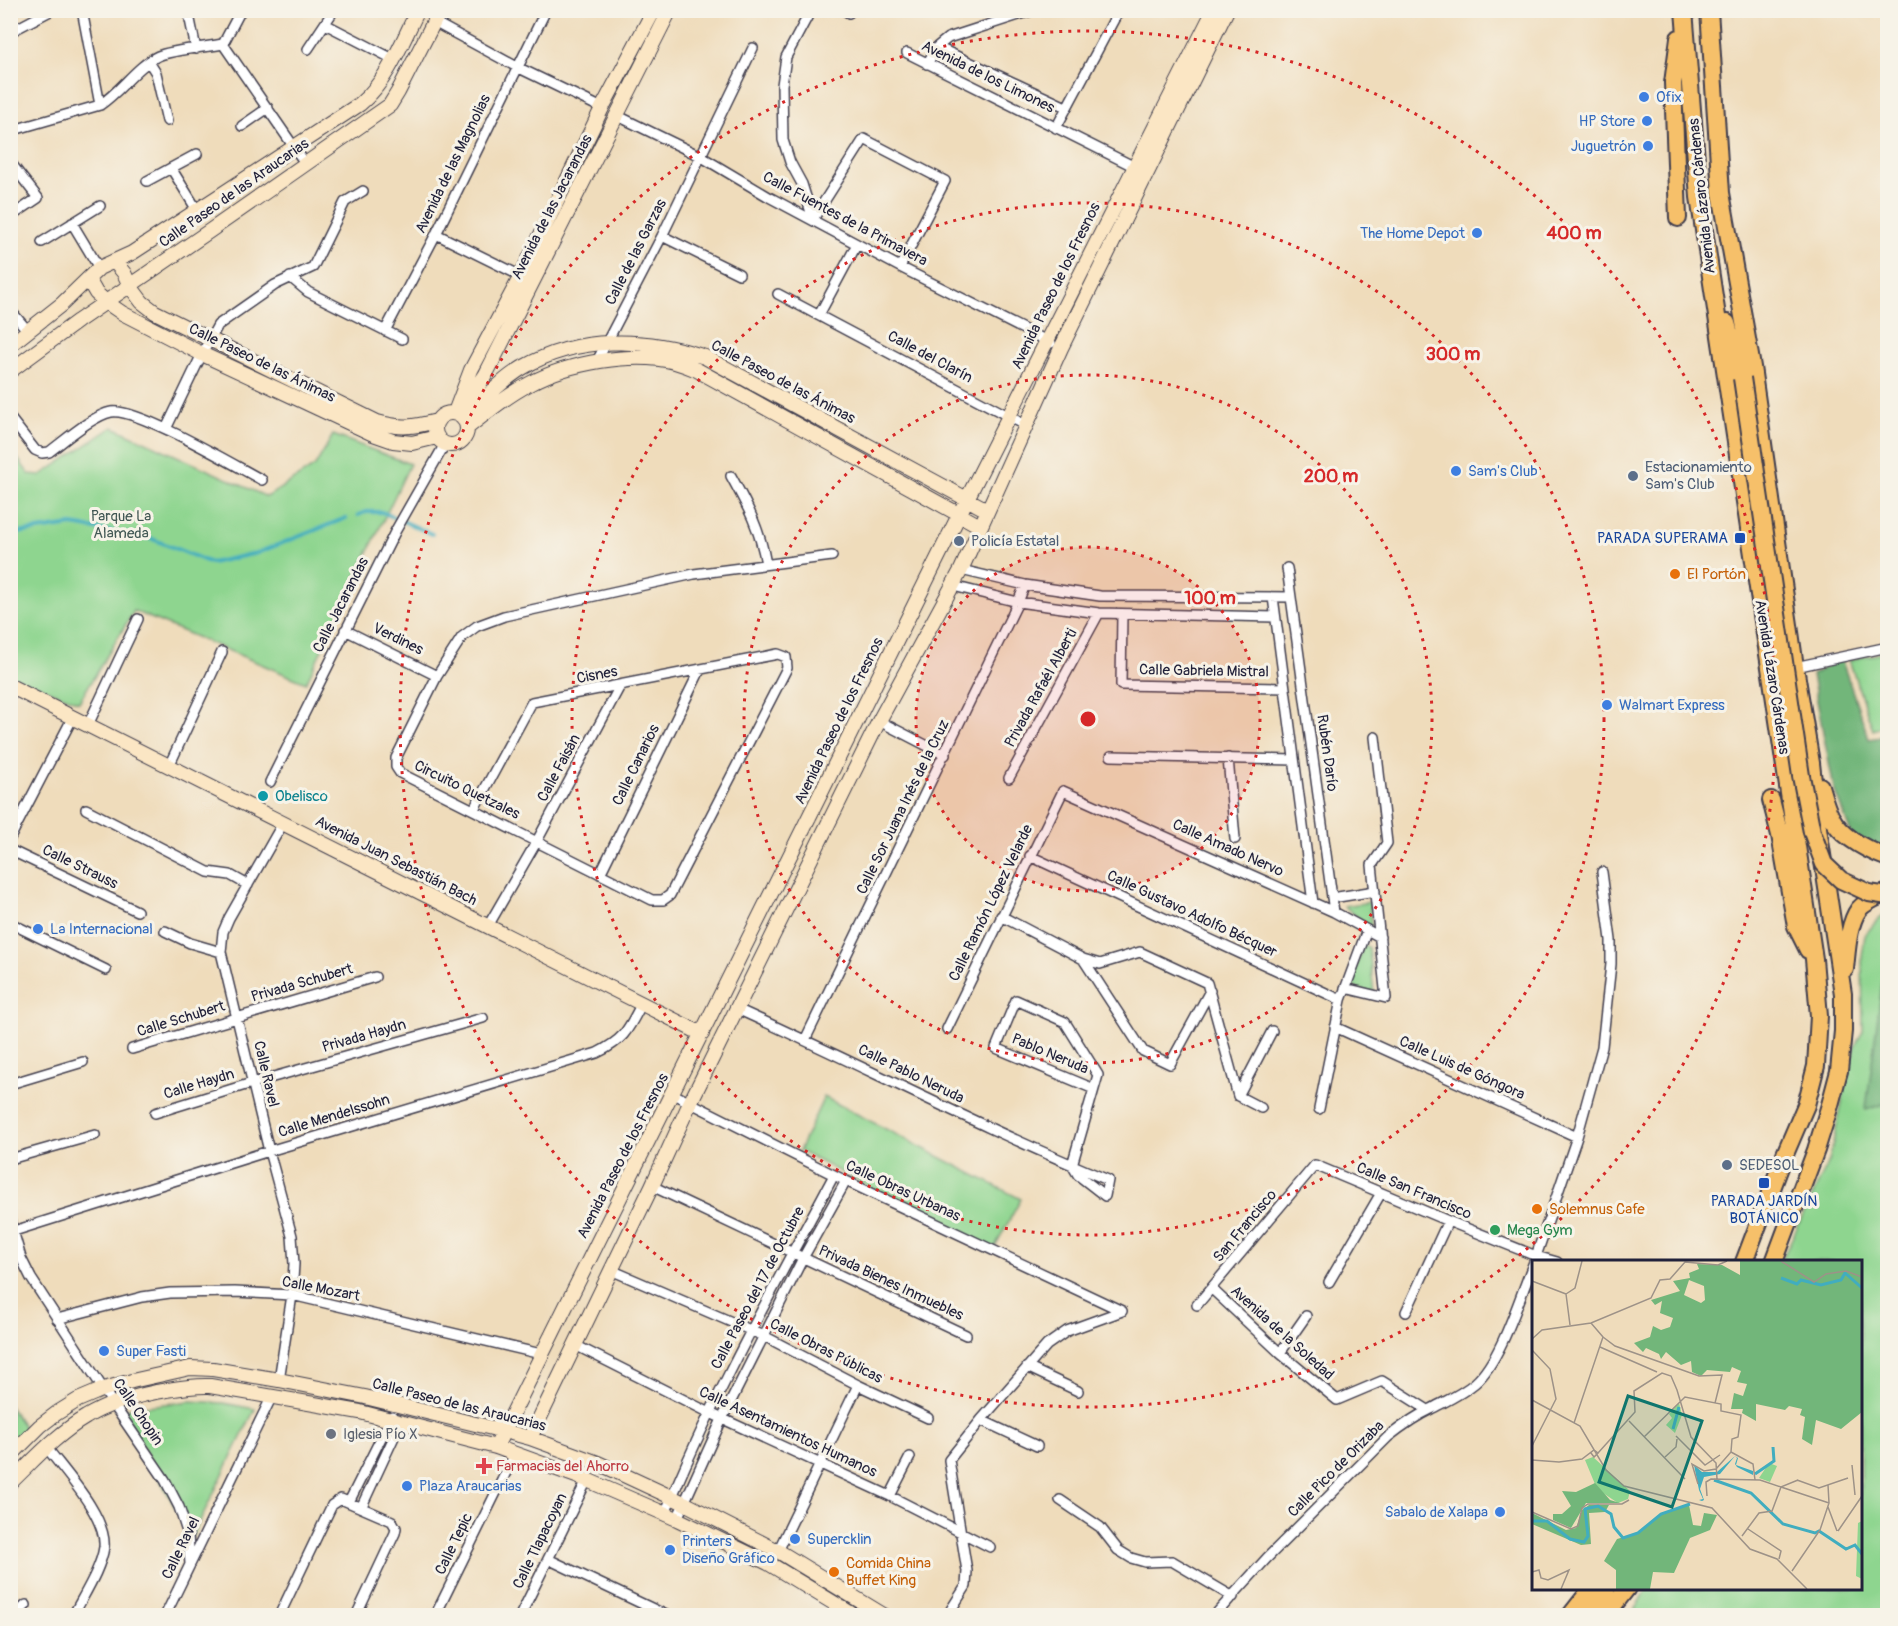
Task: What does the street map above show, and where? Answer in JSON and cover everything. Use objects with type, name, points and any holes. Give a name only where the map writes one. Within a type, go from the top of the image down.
[{"type":"highway","points":[[1678,218],[1673,83],[1684,10]]},
{"type":"highway","name":"Avenida Lázaro Cárdenas","points":[[1684,10],[1699,196],[1814,959],[1819,1016],[1816,1066],[1806,1105],[1745,1260]]},
{"type":"highway","name":"Avenida Lázaro Cárdenas","points":[[1709,10],[1721,193],[1752,367],[1795,667],[1812,763],[1818,828],[1844,994],[1839,1071],[1816,1150],[1775,1260]]},
{"type":"highway","points":[[1710,270],[1742,378],[1801,776],[1812,832],[1824,864],[1841,880],[1869,893],[1887,894]]},
{"type":"highway","points":[[1812,763],[1831,819],[1842,832],[1868,850],[1887,858]]},
{"type":"highway","points":[[1771,800],[1780,835],[1796,926],[1802,941],[1814,959]]},
{"type":"highway","points":[[1844,994],[1847,953],[1854,920],[1859,909],[1869,901],[1887,894]]},
{"type":"highway","points":[[1570,1616],[1590,1590]]},
{"type":"highway","points":[[1586,1616],[1606,1590]]},
{"type":"highway","points":[[1605,1616],[1627,1590]]},
{"type":"highway","points":[[1616,1616],[1628,1590]]},
{"type":"street","points":[[10,32],[52,10]]},
{"type":"street","points":[[82,10],[100,105]]},
{"type":"street","points":[[188,10],[196,49]]},
{"type":"street","points":[[224,44],[241,10]]},
{"type":"street","points":[[308,49],[334,10]]},
{"type":"street","name":"Calle Paseo de las Araucarias","points":[[10,345],[62,304],[99,268],[132,253],[371,95],[381,82],[418,10]]},
{"type":"street","name":"Avenida de las Magnolias","points":[[385,330],[436,234],[546,10]]},
{"type":"street","name":"Avenida de las Jacarandas","points":[[461,419],[471,370],[521,276],[654,10]]},
{"type":"street","name":"Avenida de las Jacarandas","points":[[461,419],[494,359],[670,10]]},
{"type":"street","points":[[811,10],[786,57],[782,85],[783,140],[790,162],[802,184],[813,219]]},
{"type":"street","points":[[927,64],[937,47],[948,38],[1034,10]]},
{"type":"street","points":[[1066,107],[1119,10]]},
{"type":"street","name":"Avenida Paseo de los Fresnos","points":[[530,1438],[690,1103],[879,722],[961,570],[1214,10]]},
{"type":"street","name":"Avenida Paseo de los Fresnos","points":[[496,1447],[1047,341],[1227,10]]},
{"type":"street","points":[[437,16],[517,67],[603,108]]},
{"type":"street","name":"Calle Paseo de las Araucarias","points":[[10,371],[78,321],[390,105],[437,16]]},
{"type":"street","points":[[326,24],[393,59]]},
{"type":"street","points":[[10,131],[100,105],[113,97],[149,62],[160,55],[224,44]]},
{"type":"street","points":[[224,44],[305,163]]},
{"type":"street","name":"Avenida de los Limones","points":[[937,47],[1066,107],[1056,128]]},
{"type":"street","name":"Calle de las Garzas","points":[[597,361],[662,236],[753,48]]},
{"type":"street","name":"Avenida de los Limones","points":[[907,53],[1140,170]]},
{"type":"street","points":[[149,62],[156,73],[167,121]]},
{"type":"street","points":[[242,126],[268,108]]},
{"type":"street","name":"Calle Fuentes de la Primavera","points":[[616,116],[700,156],[769,197],[900,267],[1061,348]]},
{"type":"street","points":[[813,219],[864,139],[945,181],[900,267]]},
{"type":"street","points":[[147,181],[197,154]]},
{"type":"street","points":[[10,162],[38,198],[10,217]]},
{"type":"street","points":[[171,168],[197,210]]},
{"type":"street","points":[[166,429],[218,325],[275,285],[313,267],[345,202],[363,191]]},
{"type":"street","points":[[42,242],[100,206]]},
{"type":"street","points":[[72,224],[99,268]]},
{"type":"street","points":[[436,234],[521,276]]},
{"type":"street","points":[[662,236],[739,274]]},
{"type":"street","points":[[819,315],[857,244]]},
{"type":"street","name":"Calle Paseo de las Ánimas","points":[[114,261],[142,302],[155,312],[377,422],[394,428],[411,428],[437,421]]},
{"type":"street","points":[[290,277],[308,292],[402,339]]},
{"type":"street","name":"Calle Paseo de las Ánimas","points":[[88,279],[96,292],[122,313],[202,354],[373,434],[393,441],[412,443],[441,441]]},
{"type":"street","name":"Calle del Clarín","points":[[778,294],[1027,426]]},
{"type":"street","points":[[10,310],[28,331]]},
{"type":"street","name":"Calle Paseo de las Ánimas","points":[[461,419],[521,369],[547,356],[580,345],[644,343],[678,348],[705,357],[987,510]]},
{"type":"street","name":"Calle Paseo de las Ánimas","points":[[461,419],[555,372],[597,361],[642,358],[673,362],[697,370],[980,526]]},
{"type":"street","points":[[494,359],[494,368],[500,378],[510,377]]},
{"type":"street","points":[[10,418],[35,450],[42,453],[49,452],[100,415],[123,411],[166,429],[262,480]]},
{"type":"street","points":[[445,415],[461,419],[464,437],[461,441],[456,444],[441,441],[435,426],[437,421],[445,415]]},
{"type":"street","name":"Calle Jacarandas","points":[[270,782],[441,441]]},
{"type":"street","points":[[731,476],[755,521],[766,564]]},
{"type":"street","name":"Circuito Quetzales","points":[[786,657],[786,668],[670,895],[663,900],[652,900],[400,773],[396,767],[396,758],[437,676],[462,637],[477,626],[504,615],[694,574],[832,556]]},
{"type":"street","name":"Rubén Darío","points":[[1287,568],[1334,912]]},
{"type":"street","points":[[961,570],[1025,585],[1100,596],[1291,597]]},
{"type":"street","name":"Calle Sor Juana Inés de la Cruz","points":[[805,1040],[945,755],[1025,585]]},
{"type":"street","points":[[953,586],[1018,602],[1100,613],[1275,616]]},
{"type":"street","points":[[1273,597],[1313,903]]},
{"type":"street","name":"Privada Rafaél Alberti","points":[[1009,778],[1100,613]]},
{"type":"street","name":"Calle Gabriela Mistral","points":[[1122,614],[1121,685],[1285,688]]},
{"type":"street","points":[[88,725],[138,619]]},
{"type":"street","name":"Verdines","points":[[345,630],[437,676]]},
{"type":"street","points":[[1795,667],[1887,646]]},
{"type":"street","points":[[169,766],[222,652]]},
{"type":"street","name":"Cisnes","points":[[474,809],[532,702],[778,654],[786,657]]},
{"type":"street","name":"Calle Canarios","points":[[600,874],[699,670]]},
{"type":"street","name":"Avenida Juan Sebastián Bach","points":[[10,686],[702,1034]]},
{"type":"street","name":"Calle Faisán","points":[[488,926],[537,841],[620,686]]},
{"type":"street","points":[[874,688],[892,698]]},
{"type":"street","points":[[10,838],[73,717]]},
{"type":"street","points":[[879,722],[945,755]]},
{"type":"street","points":[[1345,988],[1386,998],[1372,865],[1387,843],[1375,737]]},
{"type":"street","points":[[1111,756],[1294,760]]},
{"type":"street","points":[[1228,758],[1235,839]]},
{"type":"street","name":"Calle Amado Nervo","points":[[1063,791],[1334,912],[1380,937]]},
{"type":"street","name":"Calle Ramón López Velarde","points":[[947,1029],[1063,791]]},
{"type":"street","points":[[86,809],[208,872],[230,875],[248,885]]},
{"type":"street","name":"Calle Ravel","points":[[279,1380],[292,1295],[294,1264],[292,1236],[221,952],[229,918],[283,823]]},
{"type":"street","name":"Calle Strauss","points":[[10,850],[137,911]]},
{"type":"street","name":"Calle Gustavo Adolfo Bécquer","points":[[1030,856],[1341,1000]]},
{"type":"street","name":"Calle Pico de Orizaba","points":[[1534,1260],[1577,1137],[1602,1047],[1611,964],[1611,940],[1602,872]]},
{"type":"street","points":[[1332,898],[1375,891]]},
{"type":"street","points":[[1001,916],[1083,959],[1100,964],[1140,952],[1206,982],[1238,1095],[1261,1108]]},
{"type":"street","points":[[10,923],[106,970]]},
{"type":"street","points":[[1319,1109],[1341,1000],[1367,930]]},
{"type":"street","points":[[165,931],[190,943],[221,952]]},
{"type":"street","points":[[1083,959],[1143,1051],[1170,1064],[1210,991]]},
{"type":"street","name":"Privada Schubert","points":[[238,1017],[375,977]]},
{"type":"street","name":"Pablo Neruda","points":[[1072,1165],[1094,1089],[1098,1075],[1065,1022],[1016,1000],[996,1048],[1094,1089]]},
{"type":"street","name":"Calle Mendelssohn","points":[[14,1231],[269,1151],[597,1053],[613,1045],[627,1032],[642,1003]]},
{"type":"street","name":"Calle Pablo Neruda","points":[[737,1009],[1072,1165]]},
{"type":"street","name":"Calle Schubert","points":[[132,1049],[238,1017]]},
{"type":"street","name":"Privada Haydn","points":[[252,1083],[483,1018]]},
{"type":"street","name":"Calle Luis de Góngora","points":[[1335,1027],[1577,1137]]},
{"type":"street","points":[[1238,1095],[1272,1031]]},
{"type":"street","points":[[10,1084],[82,1062]]},
{"type":"street","name":"Calle Haydn","points":[[155,1113],[252,1083]]},
{"type":"street","name":"Calle Obras Urbanas","points":[[673,1094],[846,1181],[1122,1311],[1066,1331],[1047,1345],[1027,1367]]},
{"type":"street","points":[[10,1159],[95,1135]]},
{"type":"street","name":"Calle San Francisco","points":[[1315,1165],[1534,1260]]},
{"type":"street","name":"San Francisco","points":[[1197,1305],[1212,1290],[1315,1165]]},
{"type":"street","name":"Calle Paseo del 17 de Octubre","points":[[671,1516],[710,1413],[751,1330],[834,1175]]},
{"type":"street","name":"Calle Paseo del 17 de Octubre","points":[[678,1500],[722,1419],[803,1258],[846,1181]]},
{"type":"street","name":"Privada Bienes Inmuebles","points":[[652,1186],[966,1335]]},
{"type":"street","points":[[1329,1282],[1381,1193]]},
{"type":"street","name":"Calle Chopin","points":[[10,1220],[21,1258],[31,1278],[165,1480],[179,1507],[189,1535],[190,1564]]},
{"type":"street","points":[[1407,1312],[1448,1221]]},
{"type":"street","name":"Calle Pico de Orizaba","points":[[1215,1616],[1267,1558],[1388,1437],[1404,1424],[1461,1394],[1489,1368],[1532,1265]]},
{"type":"street","name":"Calle Obras Públicas","points":[[611,1270],[764,1336],[928,1418]]},
{"type":"street","name":"Avenida de la Soledad","points":[[1212,1290],[1280,1353],[1337,1400],[1382,1381],[1428,1410]]},
{"type":"street","name":"Calle Mozart","points":[[57,1319],[142,1297],[171,1293],[235,1292],[292,1295],[541,1354]]},
{"type":"street","points":[[1280,1353],[1306,1316]]},
{"type":"street","name":"Calle Asentamientos Humanos","points":[[575,1345],[722,1419],[890,1496],[990,1546]]},
{"type":"street","points":[[948,1616],[966,1586],[967,1572],[949,1460],[1027,1367],[1078,1391]]},
{"type":"street","name":"Calle Paseo de las Araucarias","points":[[10,1456],[40,1426],[78,1400],[132,1381],[190,1368],[213,1369],[279,1380],[364,1397],[504,1431],[598,1463],[678,1500],[778,1551],[885,1616]]},
{"type":"street","name":"Calle Paseo de las Araucarias","points":[[10,1483],[65,1431],[87,1416],[113,1404],[140,1396],[192,1385],[210,1386],[360,1412],[496,1447],[587,1480],[671,1516],[768,1563],[855,1616]]},
{"type":"street","points":[[778,1551],[858,1385]]},
{"type":"street","name":"Calle Ravel","points":[[165,1616],[272,1396]]},
{"type":"street","points":[[360,1412],[364,1397]]},
{"type":"street","points":[[362,1508],[396,1421],[397,1405]]},
{"type":"street","points":[[981,1420],[1037,1446]]},
{"type":"street","points":[[349,1502],[396,1421]]},
{"type":"street","points":[[47,1448],[98,1517],[103,1533],[104,1548],[99,1565],[73,1616]]},
{"type":"street","name":"Calle Tepic","points":[[435,1616],[515,1454]]},
{"type":"street","points":[[890,1496],[910,1457]]},
{"type":"street","name":"Calle Tlapacoyan","points":[[520,1616],[587,1480]]},
{"type":"street","points":[[279,1616],[332,1505],[341,1500],[392,1521],[396,1528],[356,1616]]},
{"type":"street","points":[[1060,1500],[1100,1527],[1118,1550],[1131,1558],[1145,1562],[1172,1561],[1233,1597]]},
{"type":"street","points":[[548,1559],[668,1616]]},
{"type":"street","points":[[14,1616],[26,1605]]},
{"type":"green space","name":"Parque La Alameda","points":[[113,427],[267,497],[315,466],[333,435],[410,464],[306,683],[134,611],[79,702],[11,676],[10,448],[29,474],[41,475]]},
{"type":"green space","points":[[1887,652],[1887,725],[1873,730],[1849,660]]},
{"type":"green space","points":[[1841,658],[1869,739],[1887,736],[1887,850],[1852,836],[1834,789],[1812,675]]},
{"type":"green space","points":[[1370,902],[1371,928],[1344,906]]},
{"type":"green space","points":[[1887,914],[1887,1615],[1629,1616],[1647,1590],[1862,1590],[1862,1260],[1781,1260],[1829,1161],[1854,1048],[1863,1031],[1862,956],[1865,935],[1878,919]]},
{"type":"green space","points":[[1363,944],[1369,948],[1374,994],[1350,986]]},
{"type":"green space","points":[[1887,945],[1887,1103],[1866,1110],[1866,1109]]},
{"type":"green space","points":[[824,1097],[1021,1199],[993,1250],[799,1151]]},
{"type":"green space","points":[[190,1401],[223,1403],[255,1409],[191,1539],[122,1409]]},
{"type":"green space","points":[[10,1407],[27,1431],[10,1448]]},
{"type":"waterway","points":[[358,515],[366,512],[382,512],[432,534]]},
{"type":"waterway","points":[[10,534],[72,525],[150,538],[211,563],[257,553],[346,518]]},
{"type":"place","name":"Ofix","points":[[1644,97]]},
{"type":"place","name":"HP Store","points":[[1647,121]]},
{"type":"place","name":"Juguetrón","points":[[1648,146]]},
{"type":"place","name":"The Home Depot","points":[[1477,233]]},
{"type":"place","name":"Sam's Club","points":[[1456,471]]},
{"type":"place","name":"Estacionamiento Sam's Club","points":[[1633,476]]},
{"type":"place","name":"PARADA SUPERAMA","points":[[1740,538]]},
{"type":"place","name":"Policía Estatal","points":[[959,541]]},
{"type":"place","name":"El Portón","points":[[1675,574]]},
{"type":"place","name":"Walmart Express","points":[[1607,705]]},
{"type":"place","name":"Obelisco","points":[[263,796]]},
{"type":"place","name":"La Internacional","points":[[38,929]]},
{"type":"place","name":"SEDESOL","points":[[1727,1165]]},
{"type":"place","name":"PARADA JARDÍN BOTÁNICO","points":[[1764,1183]]},
{"type":"place","name":"Solemnus Cafe","points":[[1537,1209]]},
{"type":"place","name":"Mega Gym","points":[[1495,1230]]},
{"type":"place","name":"Super Fasti","points":[[104,1351]]},
{"type":"place","name":"Iglesia Pío X","points":[[331,1434]]},
{"type":"place","name":"Farmacias del Ahorro","points":[[484,1466]]},
{"type":"place","name":"Plaza Araucarias","points":[[407,1486]]},
{"type":"place","name":"Sabalo de Xalapa","points":[[1500,1512]]},
{"type":"place","name":"Supercklin","points":[[795,1539]]},
{"type":"place","name":"Printers Diseño Gráfico","points":[[670,1550]]},
{"type":"place","name":"Comida China Buffet King","points":[[834,1572]]}]
